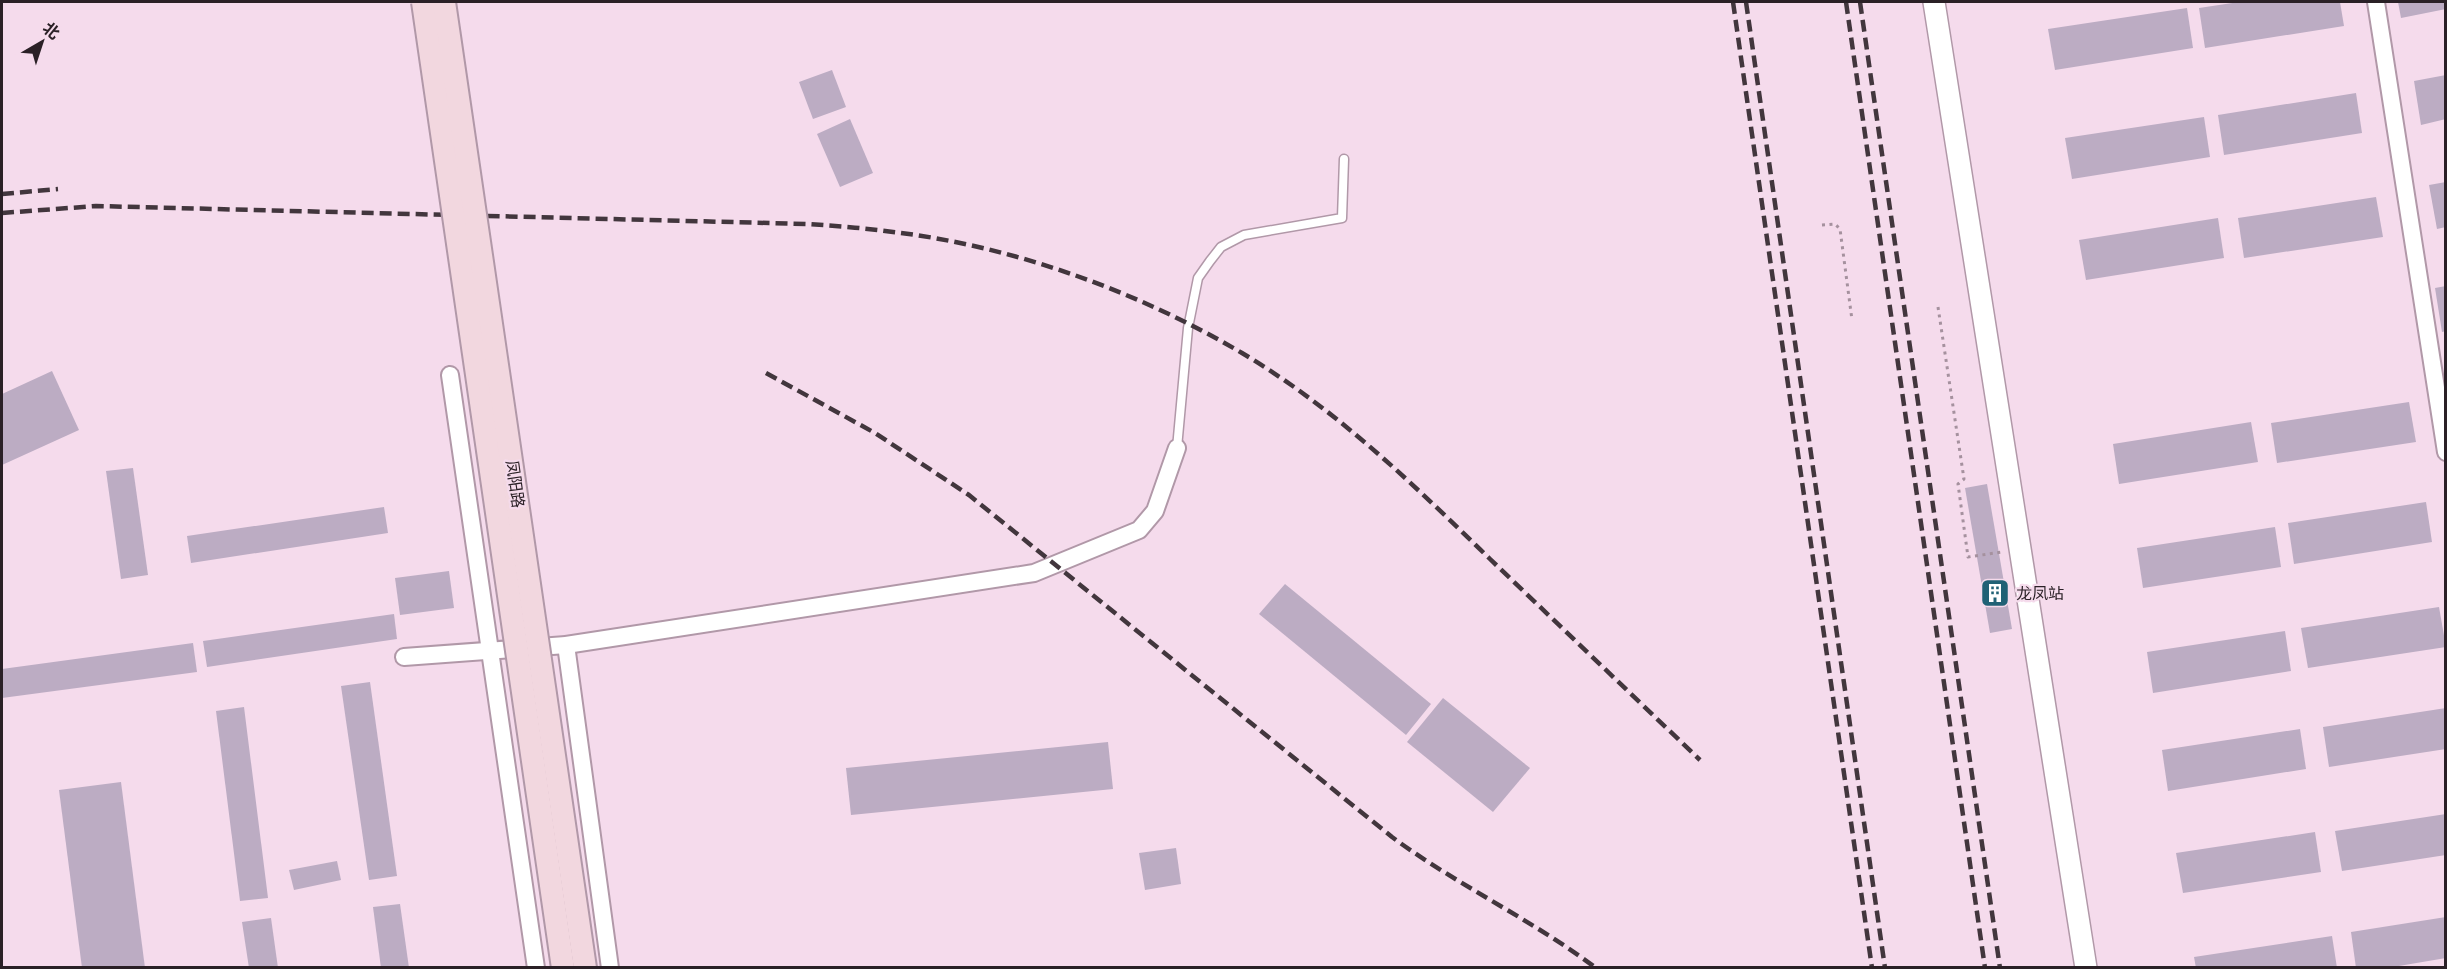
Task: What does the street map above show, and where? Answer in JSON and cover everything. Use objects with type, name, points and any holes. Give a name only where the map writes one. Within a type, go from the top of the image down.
[{"type":"main road","name":"凤阳路","points":[[423,2],[563,968]]},
{"type":"main road","name":"凤阳路","points":[[444,2],[585,968]]},
{"type":"street","points":[[1934,2],[2086,968]]},
{"type":"street","points":[[2376,2],[2445,452]]},
{"type":"street","points":[[450,375],[536,968]]},
{"type":"street","points":[[404,657],[566,645],[1034,573],[1139,530],[1155,511],[1177,448]]},
{"type":"street","points":[[566,645],[610,968]]},
{"type":"lane","points":[[1177,448],[1188,328],[1198,278],[1221,247],[1244,235],[1342,218],[1344,159]]},
{"type":"path","points":[[1822,225],[1835,224],[1840,229],[1852,320]]},
{"type":"path","points":[[1938,306],[1964,479],[1958,483],[1968,557],[2020,548]]},
{"type":"building","points":[[2239,2],[2340,2],[2344,26],[2205,48],[2199,8]]},
{"type":"building","points":[[2398,2],[2446,2],[2446,9],[2401,18]]},
{"type":"building","points":[[2187,8],[2193,48],[2055,70],[2048,29]]},
{"type":"building","points":[[832,70],[846,107],[813,119],[799,82]]},
{"type":"building","points":[[2446,75],[2446,119],[2421,125],[2414,81]]},
{"type":"building","points":[[2356,93],[2362,133],[2224,155],[2218,115]]},
{"type":"building","points":[[2204,117],[2210,157],[2072,179],[2065,138]]},
{"type":"building","points":[[850,119],[873,173],[840,187],[817,134]]},
{"type":"building","points":[[2446,182],[2446,227],[2437,229],[2429,185]]},
{"type":"building","points":[[2376,197],[2383,237],[2244,258],[2238,218]]},
{"type":"building","points":[[2218,218],[2224,258],[2086,280],[2079,240]]},
{"type":"building","points":[[2446,286],[2446,331],[2442,332],[2435,288]]},
{"type":"building","points":[[52,371],[79,430],[2,465],[2,394]]},
{"type":"building","points":[[2409,402],[2416,442],[2277,463],[2271,423]]},
{"type":"building","points":[[2251,422],[2258,462],[2119,484],[2113,444]]},
{"type":"building","points":[[133,468],[148,575],[121,579],[106,471]]},
{"type":"building","name":"龙凤站","points":[[1987,484],[2012,629],[1990,633],[1965,488]]},
{"type":"building","points":[[2426,502],[2432,542],[2294,564],[2288,523]]},
{"type":"building","points":[[384,507],[388,533],[191,563],[187,536]]},
{"type":"building","points":[[2275,527],[2281,567],[2143,588],[2137,548]]},
{"type":"building","points":[[449,571],[454,608],[400,615],[395,578]]},
{"type":"building","points":[[1285,584],[1431,704],[1406,735],[1259,614]]},
{"type":"building","points":[[2439,607],[2446,647],[2308,668],[2301,628]]},
{"type":"building","points":[[394,614],[397,639],[207,667],[203,641]]},
{"type":"building","points":[[2285,631],[2291,671],[2153,693],[2147,652]]},
{"type":"building","points":[[193,643],[197,672],[2,698],[2,669]]},
{"type":"building","points":[[370,682],[397,876],[369,880],[341,686]]},
{"type":"building","points":[[1443,698],[1530,768],[1493,812],[1407,742]]},
{"type":"building","points":[[244,707],[268,898],[240,901],[216,711]]},
{"type":"building","points":[[2446,708],[2446,749],[2329,767],[2323,727]]},
{"type":"building","points":[[2300,729],[2306,769],[2168,791],[2162,750]]},
{"type":"building","points":[[1108,742],[1113,789],[851,815],[846,768]]},
{"type":"building","points":[[121,782],[145,968],[82,968],[59,790]]},
{"type":"building","points":[[2446,814],[2446,855],[2342,871],[2335,831]]},
{"type":"building","points":[[2315,832],[2321,872],[2183,893],[2176,853]]},
{"type":"building","points":[[1176,848],[1181,884],[1145,890],[1139,853]]},
{"type":"building","points":[[337,861],[341,880],[294,890],[289,870]]},
{"type":"building","points":[[400,904],[409,968],[381,968],[373,907]]},
{"type":"building","points":[[2446,917],[2446,958],[2387,968],[2356,968],[2351,932]]},
{"type":"building","points":[[271,918],[278,968],[249,968],[242,922]]},
{"type":"building","points":[[2332,936],[2337,968],[2196,968],[2194,957]]},
{"type":"railway","points":[[1733,2],[1872,968]]},
{"type":"railway","points":[[1746,2],[1885,968]]},
{"type":"railway","points":[[1846,2],[1985,968]]},
{"type":"railway","points":[[1860,2],[2000,968]]},
{"type":"railway","points":[[2,194],[58,189]]},
{"type":"railway","points":[[2,213],[96,206],[808,224],[872,229],[938,239],[1029,260],[1074,275],[1161,310],[1242,353],[1310,398],[1432,503],[1700,760]]},
{"type":"railway","points":[[766,373],[875,433],[969,495],[1392,837],[1596,968]]},
{"type":"place","name":"龙凤站","points":[[1995,593]]}]
